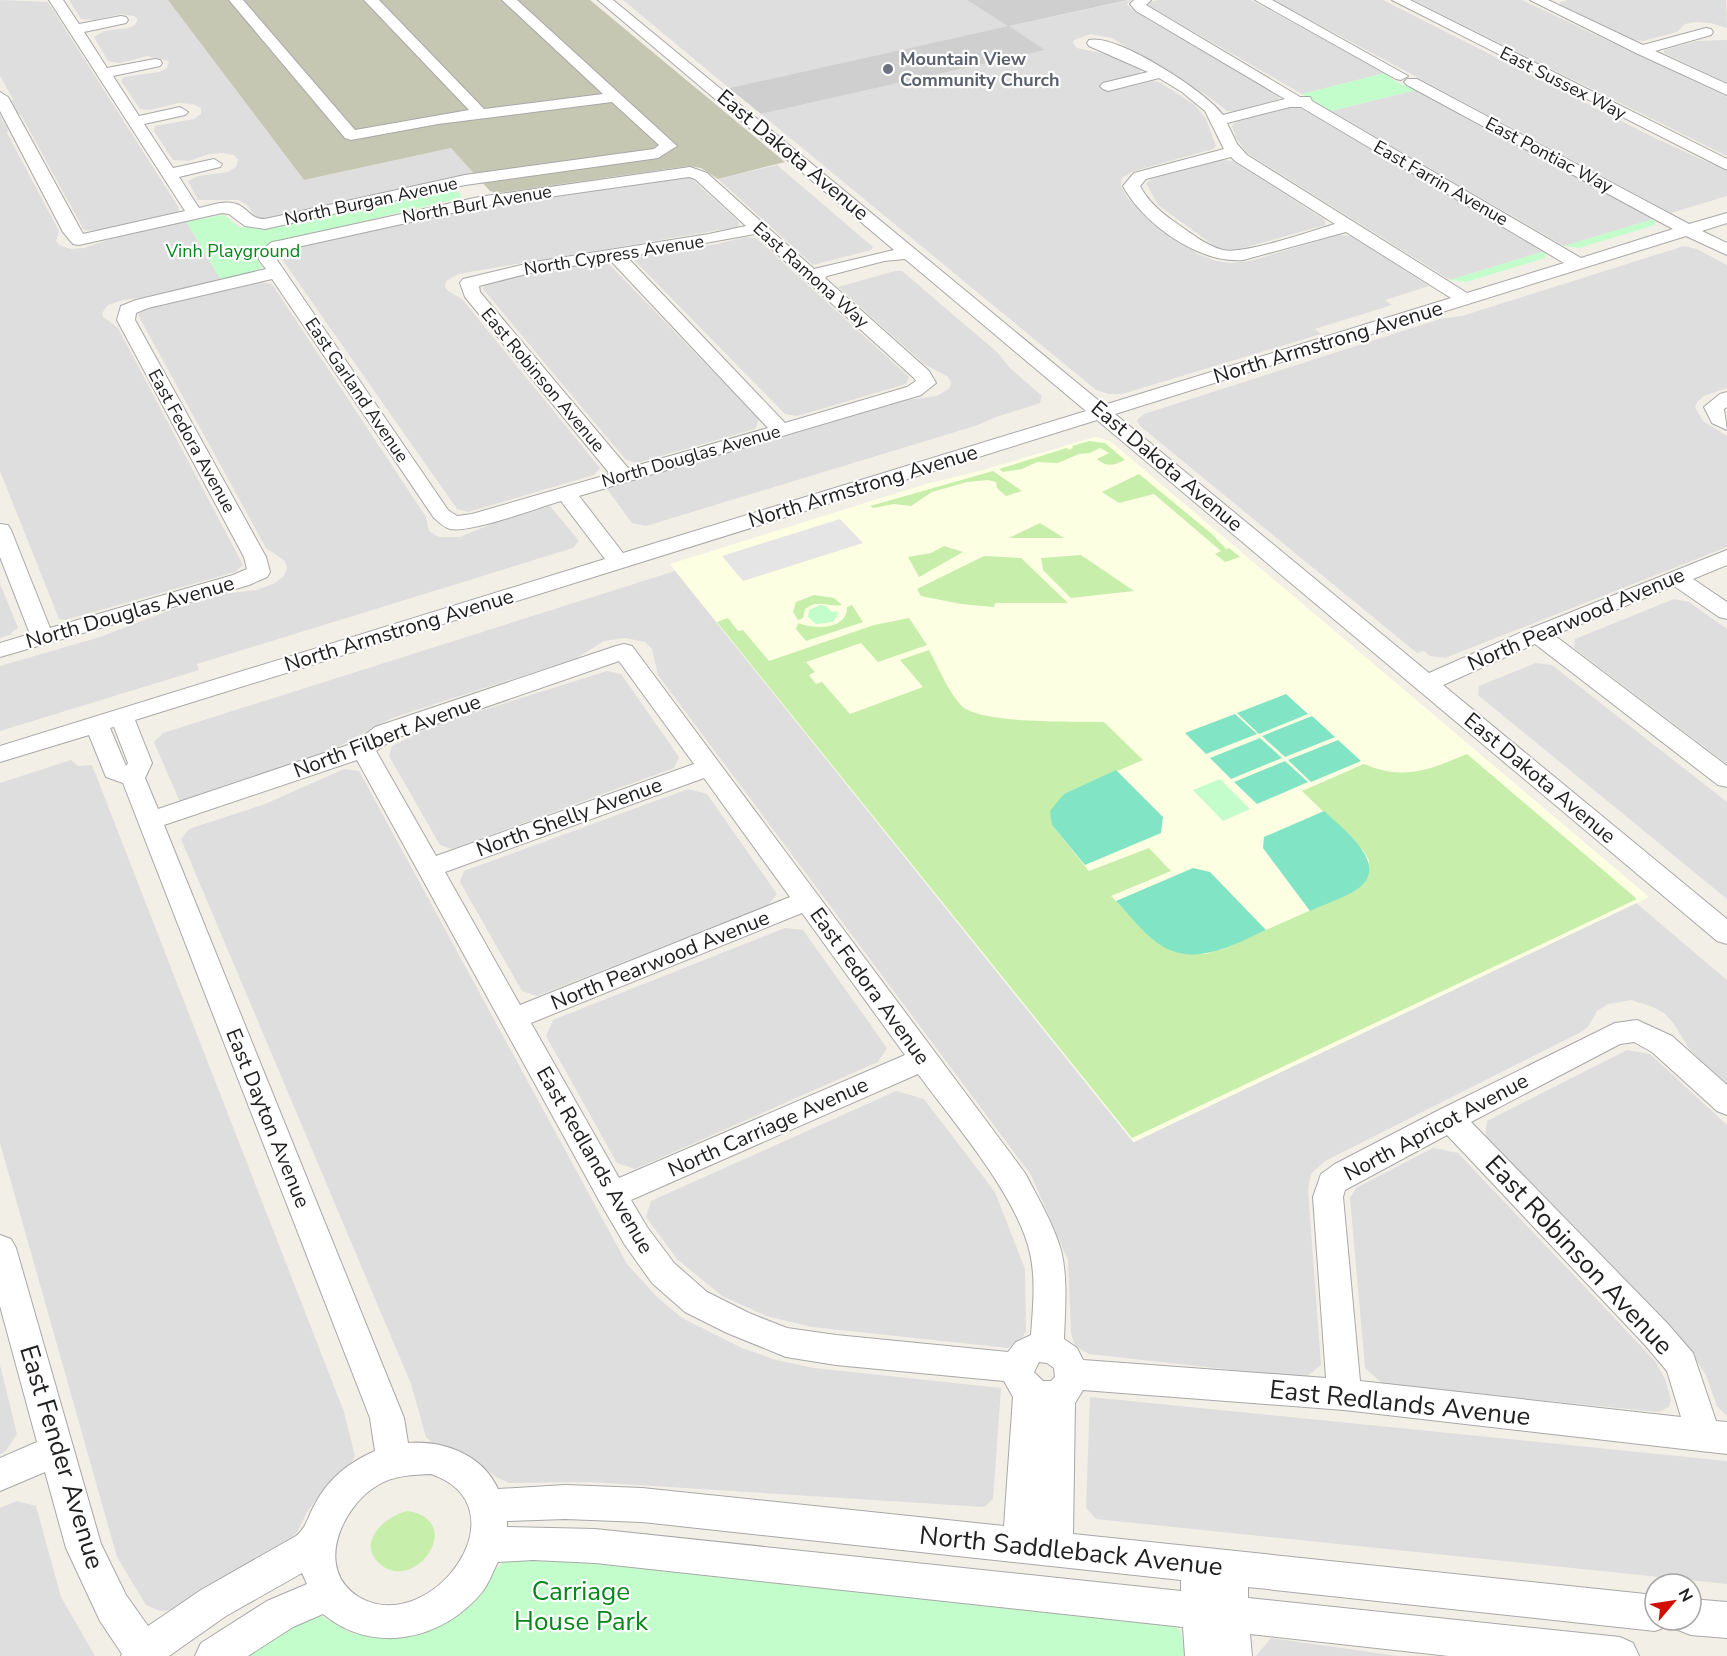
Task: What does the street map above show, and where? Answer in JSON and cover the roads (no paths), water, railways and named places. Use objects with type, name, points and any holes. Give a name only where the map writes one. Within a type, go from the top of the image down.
[{"type":"street","points":[[56,0],[195,214]]},
{"type":"street","points":[[236,0],[351,135],[481,114],[615,97]]},
{"type":"street","points":[[371,0],[481,114]]},
{"type":"street","points":[[509,0],[615,97]]},
{"type":"street","name":"East Dakota Avenue","points":[[606,0],[1727,934]]},
{"type":"street","name":"East Pontiac Way","points":[[1262,0],[1727,250]]},
{"type":"street","name":"East Sussex Way","points":[[1399,0],[1727,165]]},
{"type":"street","points":[[1538,0],[1727,90]]},
{"type":"street","name":"East Farrin Avenue","points":[[1141,2],[1141,8],[1296,101],[1579,264]]},
{"type":"street","points":[[75,29],[121,20]]},
{"type":"street","points":[[1641,50],[1706,32]]},
{"type":"street","points":[[1094,43],[1120,51],[1202,100],[1218,121],[1224,138],[1233,152],[1465,299]]},
{"type":"street","points":[[104,73],[155,63]]},
{"type":"street","points":[[1108,86],[1160,74]]},
{"type":"street","name":"North Burgan Avenue","points":[[0,98],[72,232],[79,240],[222,208],[234,209],[244,221],[252,224],[265,224],[465,180],[658,153],[669,146],[615,97]]},
{"type":"street","points":[[1218,121],[1296,101]]},
{"type":"street","points":[[135,121],[180,112]]},
{"type":"street","points":[[1233,152],[1140,176],[1131,186],[1133,193],[1143,206],[1201,247],[1216,254],[1229,256],[1243,255],[1348,226]]},
{"type":"street","points":[[169,174],[213,164]]},
{"type":"street","name":"North Burl Avenue","points":[[267,253],[278,246],[479,202],[690,172]]},
{"type":"street","name":"East Ramona Way","points":[[690,172],[701,176],[922,375],[926,383]]},
{"type":"street","points":[[465,180],[479,202]]},
{"type":"street","name":"North Armstrong Avenue","points":[[0,754],[1727,218]]},
{"type":"street","name":"North Cypress Avenue","points":[[469,283],[534,267],[709,239],[759,228]]},
{"type":"street","name":"East Pontiac Way","points":[[1686,230],[1700,244],[1727,259]]},
{"type":"street","name":"East Garland Avenue","points":[[267,253],[268,260],[441,514],[453,523]]},
{"type":"street","points":[[613,253],[781,430]]},
{"type":"street","points":[[815,279],[828,279],[893,262],[912,253]]},
{"type":"street","name":"East Fedora Avenue","points":[[259,572],[255,557],[126,320],[127,310],[142,304],[277,272]]},
{"type":"street","name":"East Robinson Avenue","points":[[469,283],[471,293],[623,476]]},
{"type":"street","name":"North Douglas Avenue","points":[[453,523],[474,520],[914,391],[926,383]]},
{"type":"street","points":[[1727,398],[1714,406],[1719,419],[1727,424]]},
{"type":"street","points":[[574,490],[627,559]]},
{"type":"street","points":[[0,530],[43,638]]},
{"type":"street","name":"North Pearwood Avenue","points":[[1426,683],[1537,634],[1727,557]]},
{"type":"street","name":"North Douglas Avenue","points":[[0,650],[241,580],[259,572]]},
{"type":"street","points":[[1677,578],[1727,612]]},
{"type":"street","points":[[1537,634],[1727,779]]},
{"type":"street","name":"East Fedora Avenue","points":[[624,651],[1014,1182],[1045,1251],[1048,1300],[1047,1347],[1060,1352],[1071,1364],[1044,1382]]},
{"type":"street","name":"North Filbert Avenue","points":[[150,821],[363,749],[384,733],[624,651]]},
{"type":"street","name":"East Dayton Avenue","points":[[122,717],[140,763],[133,778]]},
{"type":"street","name":"East Dayton Avenue","points":[[97,725],[116,771],[133,778],[387,1418],[394,1461]]},
{"type":"street","name":"East Redlands Avenue","points":[[363,749],[636,1236],[663,1273],[696,1302],[738,1323],[786,1342],[1044,1382],[1344,1395],[1715,1437]]},
{"type":"street","name":"North Shelly Avenue","points":[[429,868],[709,767]]},
{"type":"street","name":"North Pearwood Avenue","points":[[513,1019],[807,901]]},
{"type":"street","name":"North Apricot Avenue","points":[[1344,1395],[1328,1197],[1332,1183],[1346,1173],[1449,1118],[1615,1034],[1637,1031],[1662,1044],[1727,1103]]},
{"type":"street","name":"North Carriage Avenue","points":[[612,1195],[923,1059]]},
{"type":"street","name":"East Robinson Avenue","points":[[1449,1118],[1656,1334],[1681,1364],[1715,1437]]},
{"type":"street","name":"East Fender Avenue","points":[[0,1248],[84,1548],[113,1608],[143,1655]]},
{"type":"street","points":[[1021,1546],[1044,1382]]},
{"type":"street","points":[[1044,1382],[1055,1550]]},
{"type":"street","points":[[0,1475],[56,1450]]},
{"type":"street","points":[[431,1458],[456,1467],[476,1484],[488,1507],[490,1525],[488,1545],[476,1573],[456,1597],[428,1615],[398,1623],[367,1621],[342,1608],[329,1593],[318,1563],[318,1541],[325,1518],[339,1497],[357,1479],[379,1466],[394,1461],[431,1458]]},
{"type":"street","name":"North Saddleback Avenue","points":[[488,1507],[533,1501],[642,1505],[1643,1612]]},
{"type":"street","points":[[143,1655],[201,1612],[305,1553],[318,1541]]},
{"type":"street","name":"North Saddleback Avenue","points":[[488,1545],[533,1543],[595,1546],[1620,1656]]},
{"type":"street","points":[[1204,1656],[1215,1612],[1214,1567]]},
{"type":"street","points":[[214,1656],[280,1614],[329,1593]]},
{"type":"street","points":[[1215,1612],[1233,1656]]},
{"type":"street","points":[[1703,1618],[1727,1620]]},
{"type":"place","name":"Mountain View Community Church","points":[[888,69]]},
{"type":"park label","name":"Vinh Playground","points":[[233,251]]},
{"type":"park label","name":"Carriage House Park","points":[[581,1606]]}]
